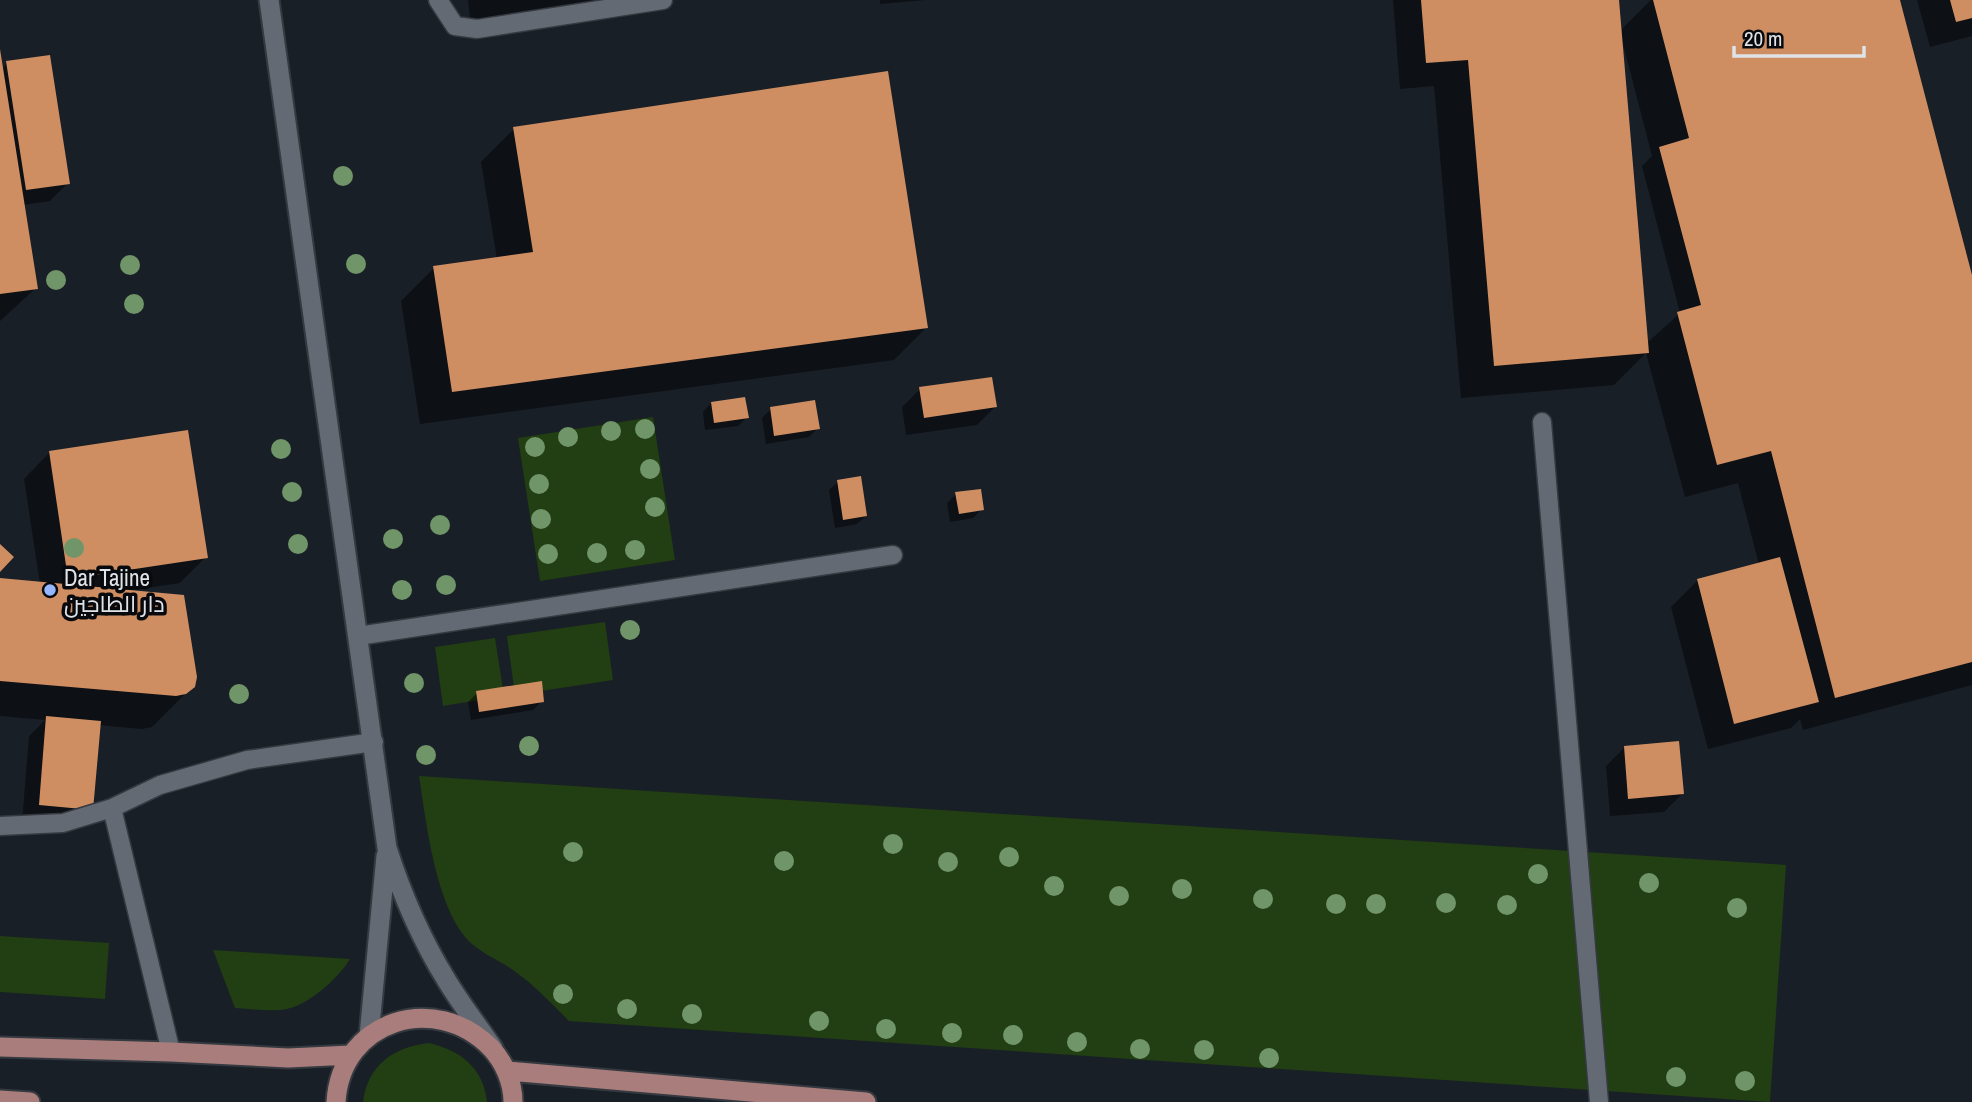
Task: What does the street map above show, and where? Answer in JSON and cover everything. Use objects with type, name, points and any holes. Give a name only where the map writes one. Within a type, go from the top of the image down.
[{"type":"main road","points":[[336,1102],[337,1084],[351,1055],[369,1036],[395,1022],[424,1017],[452,1022],[478,1035],[503,1064],[513,1102]]},
{"type":"main road","points":[[0,1047],[288,1058],[351,1055]]},
{"type":"main road","points":[[503,1064],[866,1102]]},
{"type":"main road","points":[[0,1100],[30,1102]]},
{"type":"street","points":[[269,0],[387,848],[400,890],[418,930],[447,982],[503,1064]]},
{"type":"street","points":[[369,1036],[387,848]]},
{"type":"lane","points":[[438,0],[455,26],[477,29],[663,0]]},
{"type":"lane","points":[[1542,422],[1599,1102]]},
{"type":"lane","points":[[358,636],[893,555]]},
{"type":"lane","points":[[0,826],[63,823],[112,808],[160,785],[247,760],[374,742]]},
{"type":"lane","points":[[112,808],[171,1052]]},
{"type":"green space","points":[[653,417],[675,560],[540,581],[518,438]]},
{"type":"green space","points":[[605,622],[613,680],[515,695],[507,636]]},
{"type":"green space","points":[[495,638],[504,696],[443,706],[435,647]]},
{"type":"green space","points":[[419,776],[1786,865],[1770,1102],[569,1021],[531,984],[477,948],[460,929],[441,889]]},
{"type":"green space","points":[[0,936],[109,943],[105,999],[0,992]]},
{"type":"green space","points":[[213,950],[350,959],[329,984],[310,999],[290,1008],[257,1010],[235,1008]]},
{"type":"green space","points":[[429,1043],[451,1050],[476,1070],[487,1102],[363,1102],[370,1078],[384,1060],[404,1049]]},
{"type":"building","points":[[1421,0],[1619,0],[1649,353],[1494,366],[1468,60],[1426,63]]},
{"type":"building","points":[[1653,0],[1900,0],[1972,275],[1972,662],[1835,698],[1771,451],[1717,465],[1677,312],[1701,305],[1659,147],[1689,138]]},
{"type":"building","points":[[1950,0],[1972,0],[1972,18],[1956,22]]},
{"type":"building","points":[[0,49],[38,289],[0,294]]},
{"type":"building","points":[[50,55],[70,184],[26,190],[6,61]]},
{"type":"building","points":[[888,71],[928,328],[452,392],[433,266],[533,252],[513,127]]},
{"type":"building","points":[[992,377],[997,407],[924,418],[919,387]]},
{"type":"building","points":[[745,397],[749,418],[714,423],[711,402]]},
{"type":"building","points":[[815,400],[820,429],[774,436],[770,407]]},
{"type":"building","points":[[188,430],[208,558],[68,579],[49,451]]},
{"type":"building","points":[[861,476],[867,516],[843,520],[837,480]]},
{"type":"building","points":[[981,489],[984,510],[959,514],[955,492]]},
{"type":"building","points":[[0,544],[14,557],[0,572]]},
{"type":"building","points":[[1780,557],[1819,702],[1734,724],[1697,579]]},
{"type":"building","points":[[0,578],[184,595],[197,677],[195,687],[186,694],[176,696],[0,681]]},
{"type":"building","points":[[542,681],[544,702],[479,712],[476,691]]},
{"type":"building","points":[[46,716],[101,721],[93,810],[39,805]]},
{"type":"building","points":[[1679,741],[1684,794],[1628,799],[1624,746]]},
{"type":"place","name":"Dar Tajine دار الطاجين","points":[[50,590]]}]
